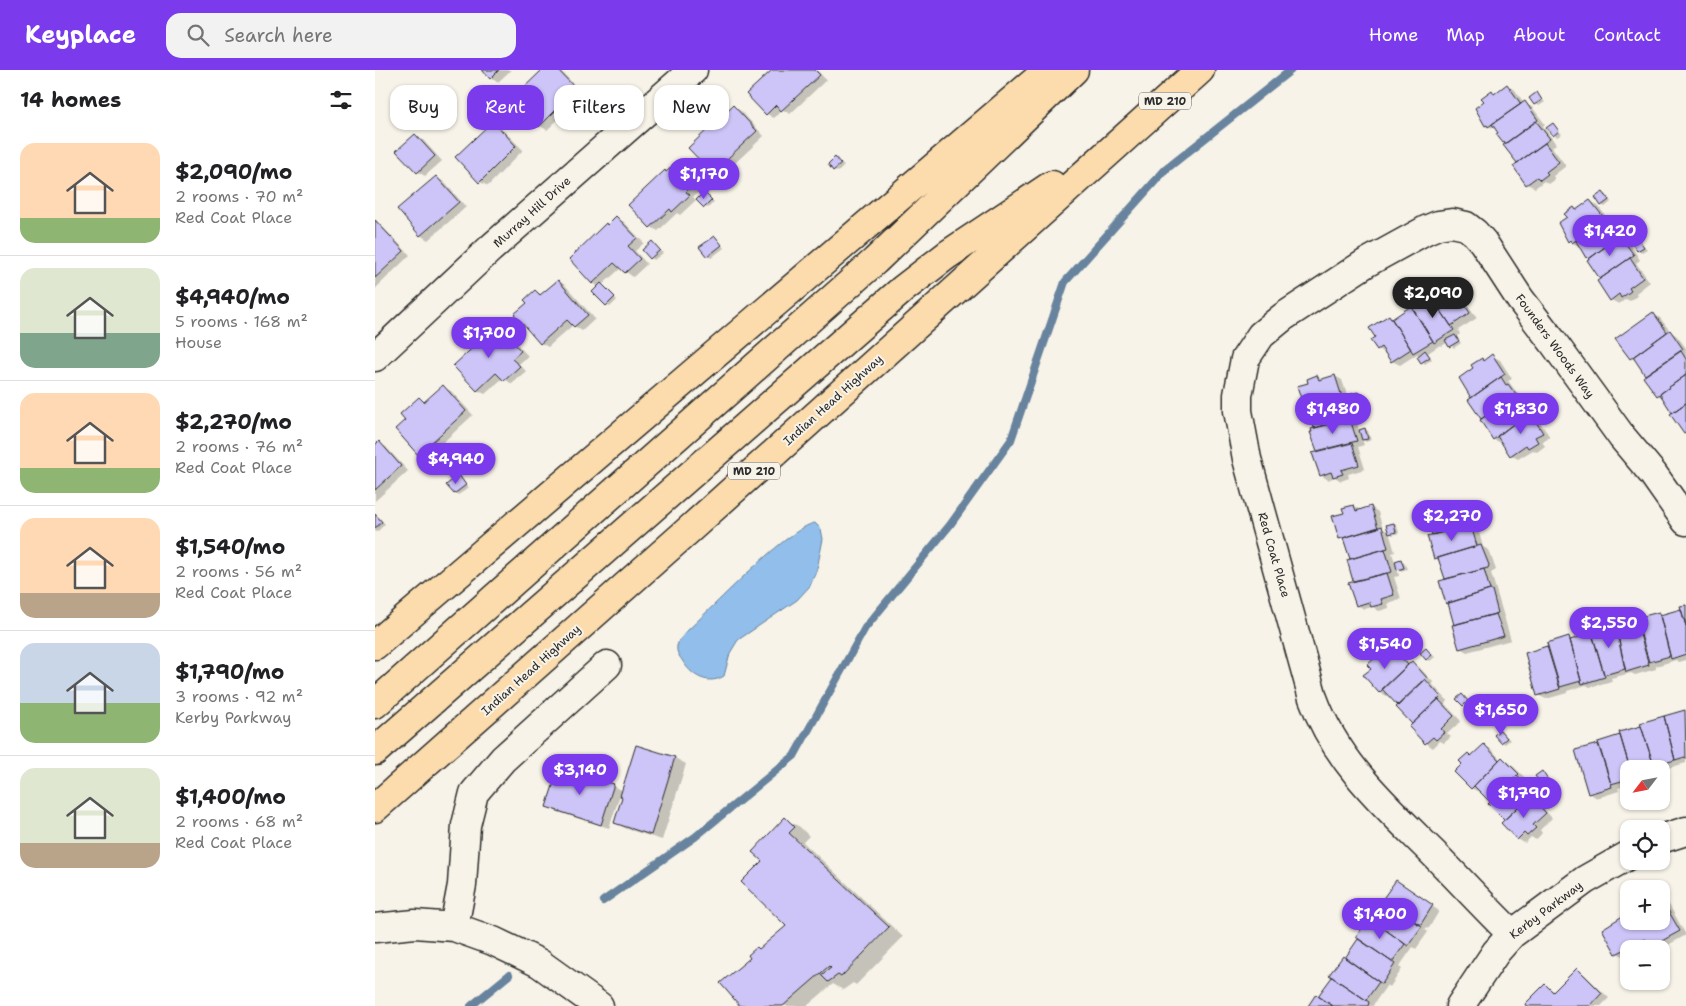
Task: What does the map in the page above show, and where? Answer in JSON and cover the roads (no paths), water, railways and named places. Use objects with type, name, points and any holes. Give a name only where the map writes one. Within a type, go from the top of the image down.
[{"type":"highway","points":[[375,645],[1048,70]]},
{"type":"highway","points":[[375,704],[875,261],[1074,70]]},
{"type":"highway","name":"Indian Head Highway","points":[[375,808],[691,528],[1200,70]]},
{"type":"highway","points":[[375,751],[903,289],[947,255],[1131,132]]},
{"type":"street","name":"Murray Hill Drive","points":[[375,357],[490,249],[693,70]]},
{"type":"street","name":"Red Coat Place","points":[[1459,224],[1452,223],[1437,226],[1414,237],[1366,264],[1269,328],[1254,344],[1245,359],[1238,395],[1238,411],[1247,459],[1313,698],[1327,732],[1344,758],[1369,789],[1512,934]]},
{"type":"street","name":"Founders Woods Way","points":[[1459,224],[1470,229],[1483,242],[1519,299],[1553,342],[1622,437],[1653,474],[1686,521]]},
{"type":"street","points":[[454,927],[462,885],[466,825],[474,793],[503,758],[607,665]]},
{"type":"street","points":[[1670,836],[1686,831]]},
{"type":"street","name":"Kerby Parkway","points":[[1460,1006],[1496,952],[1512,934],[1585,880],[1620,860]]},
{"type":"street","points":[[375,928],[415,924],[454,927],[493,941],[539,963],[599,1006]]},
{"type":"water","points":[[815,523],[821,529],[823,539],[817,569],[810,586],[797,600],[738,640],[730,653],[724,676],[718,679],[706,680],[690,671],[677,652],[681,638],[770,553],[803,528]]},
{"type":"waterway","points":[[603,901],[695,837],[794,756],[865,628],[950,525],[1011,440],[1065,282],[1165,170],[1291,70]]},
{"type":"waterway","points":[[471,1006],[509,975]]}]
